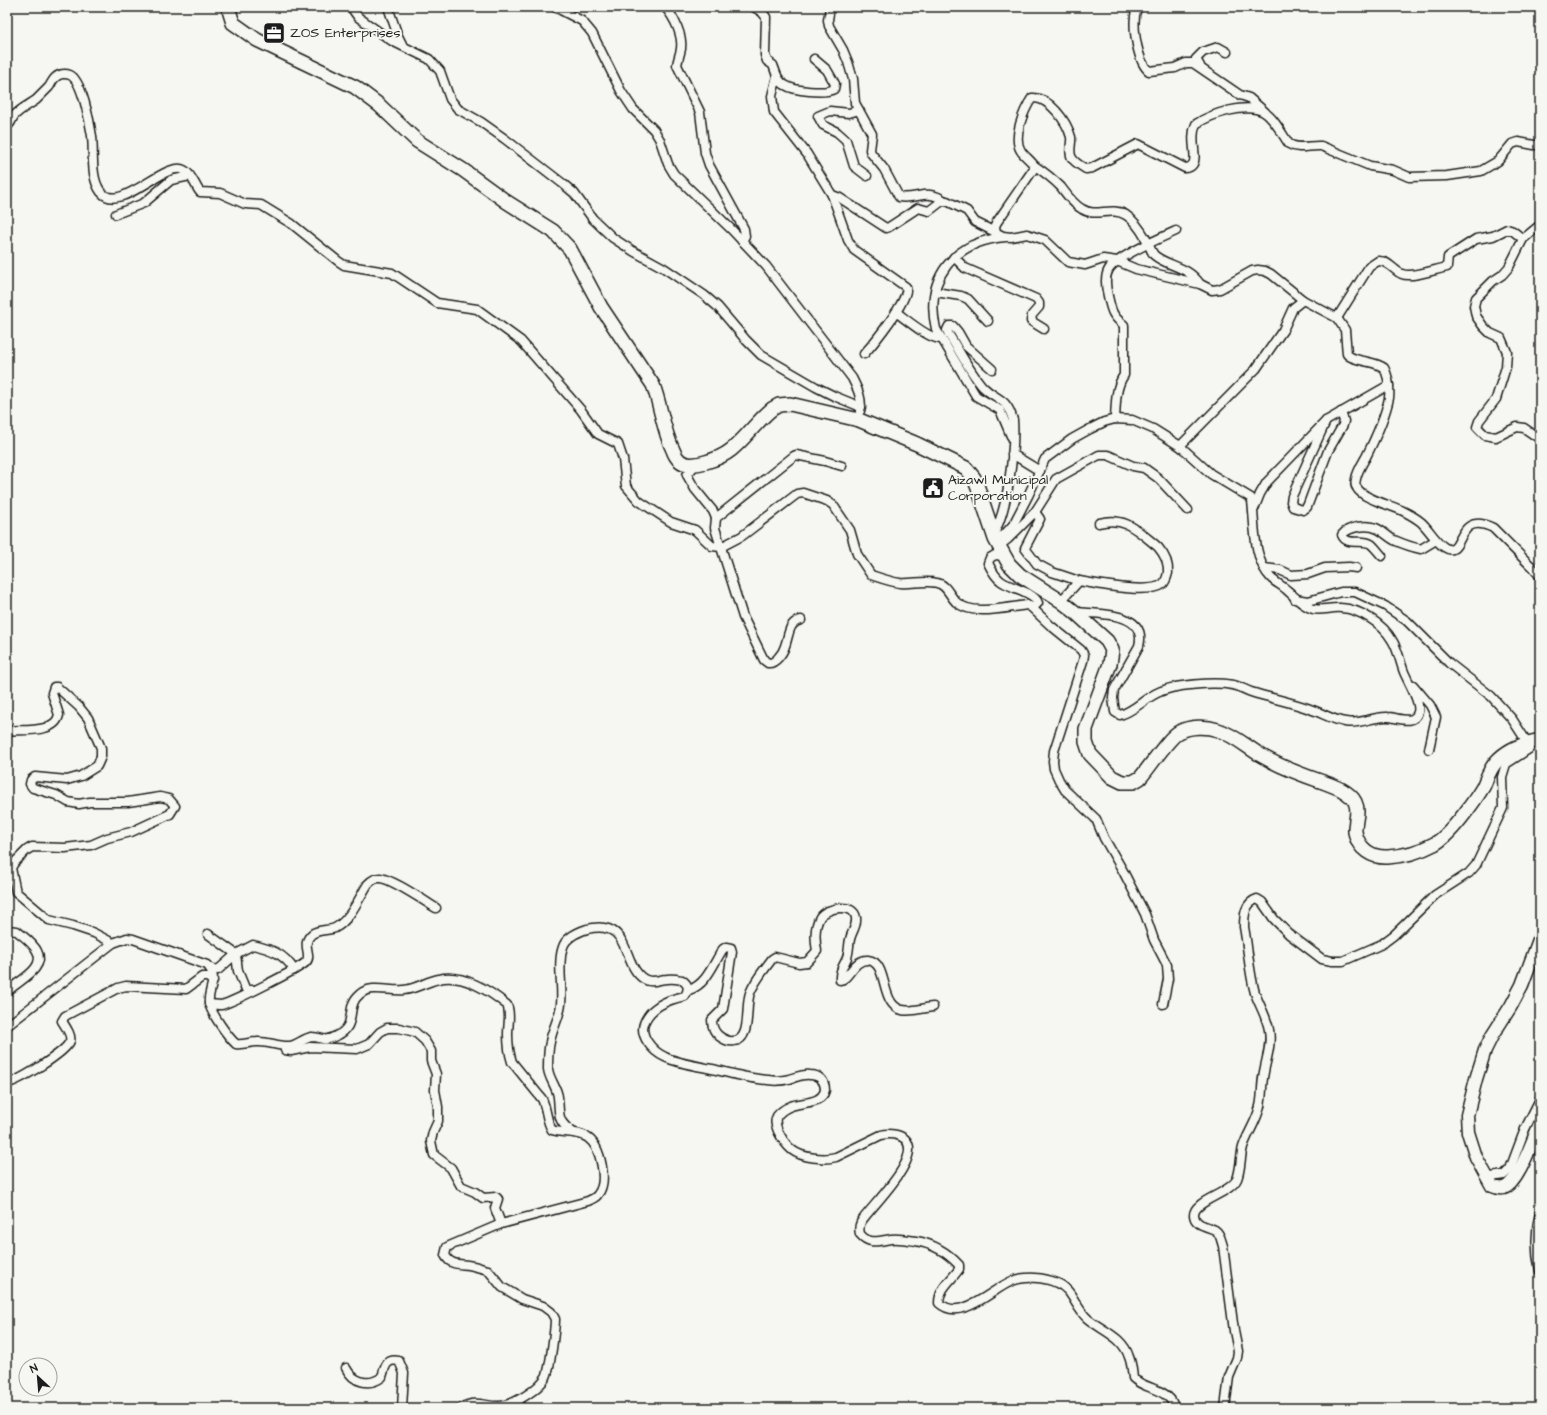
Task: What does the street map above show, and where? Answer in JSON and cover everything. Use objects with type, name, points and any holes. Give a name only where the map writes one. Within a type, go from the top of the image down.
[{"type":"highway","points":[[228,7],[233,22],[257,40],[356,87],[379,105],[417,142],[463,170],[506,202],[553,231],[570,249],[601,308],[654,385],[659,399],[666,433],[673,450],[680,461],[686,464],[695,465],[713,460],[730,451],[772,409],[779,405],[790,404],[860,413],[917,444],[966,468],[974,478],[998,544],[1009,564],[1020,575],[1061,601],[1075,612],[1101,634],[1112,650],[1110,664],[1086,729],[1086,742],[1090,754],[1112,777],[1122,782],[1133,782],[1140,778],[1169,740],[1179,732],[1202,727],[1217,730],[1235,738],[1260,755],[1285,768],[1338,788],[1349,795],[1356,803],[1357,813],[1355,832],[1360,844],[1367,852],[1376,857],[1399,855],[1418,850],[1434,844],[1444,837],[1470,808],[1491,769],[1497,761],[1506,753],[1534,741]]},
{"type":"main road","points":[[1540,937],[1522,985],[1492,1036],[1486,1050],[1466,1115],[1468,1132],[1476,1157],[1488,1182],[1492,1186],[1499,1189],[1506,1188],[1511,1183],[1527,1156],[1540,1124]]},
{"type":"street","points":[[351,7],[358,17],[392,41],[429,59],[435,64],[440,71],[450,99],[458,109],[481,122],[562,183],[574,193],[593,219],[613,238],[704,295],[718,307],[756,351],[834,396],[860,413]]},
{"type":"street","points":[[388,7],[403,46]]},
{"type":"street","points":[[555,7],[582,21],[592,32],[622,91],[633,109],[654,130],[660,140],[668,164],[674,174],[766,266],[852,378],[859,392],[860,413]]},
{"type":"street","points":[[665,7],[674,22],[680,37],[681,49],[676,65],[700,112],[705,153],[709,164],[744,229],[745,236],[742,241]]},
{"type":"street","points":[[754,7],[762,12],[766,17],[765,55],[768,61],[773,65],[777,76],[784,85],[793,88],[826,92],[834,89],[835,84],[827,70],[814,59]]},
{"type":"street","points":[[830,7],[828,20],[829,26],[848,62],[853,80],[855,103],[872,134],[871,153],[884,169],[898,196],[902,198],[926,194],[934,195],[967,211],[975,222],[1007,236]]},
{"type":"street","points":[[1138,7],[1135,16],[1137,43],[1145,68],[1149,71],[1193,63],[1200,66]]},
{"type":"street","points":[[1227,52],[1218,47],[1203,52],[1196,59],[1196,62],[1214,78],[1240,95],[1249,98],[1265,113],[1289,144],[1297,148],[1314,145],[1321,146],[1370,166],[1393,170],[1409,177],[1448,176],[1481,171],[1498,161],[1512,144],[1518,142],[1534,145],[1540,144]]},
{"type":"street","points":[[7,126],[10,124],[14,116],[36,100],[48,88],[55,77],[62,74],[69,74],[76,79],[84,100],[92,135],[95,178],[102,193],[110,198],[119,198],[169,172],[179,169],[184,170],[190,176],[200,192],[220,193],[245,204],[261,205],[292,224],[344,265],[392,273],[437,303],[476,309],[521,341],[580,410],[598,434],[618,444],[626,486],[639,501],[671,522],[694,530],[712,546],[721,547],[742,536],[800,492],[828,501],[833,505],[850,530],[857,554],[871,575],[900,583],[937,582],[947,589],[952,597],[961,605],[977,609],[990,610],[1023,606],[1031,607],[1038,603],[1034,596],[999,580],[991,570],[988,563],[990,558],[995,555],[998,544],[1000,520],[1010,477],[1013,420],[1009,409],[1001,400],[982,386],[949,334],[947,330],[949,326],[953,326],[966,346],[992,369]]},
{"type":"street","points":[[777,76],[772,96],[774,112],[807,154],[832,195],[848,240],[854,250],[906,287],[906,294],[896,312],[864,354]]},
{"type":"street","points":[[1200,284],[1189,272],[1152,253],[1138,225],[1126,215],[1109,211],[1091,213],[1084,211],[1077,206],[1052,178],[1035,166],[1018,145],[1018,136],[1024,112],[1032,98],[1038,97],[1046,101],[1057,112],[1068,128],[1071,138],[1070,155],[1073,160],[1086,169],[1092,168],[1138,144],[1185,168],[1190,167],[1193,164],[1194,158],[1192,136],[1196,124],[1209,117],[1232,110],[1251,109],[1265,113]]},
{"type":"street","points":[[859,110],[849,113],[830,110],[818,116],[824,125],[837,132],[846,140],[854,166],[867,176]]},
{"type":"street","points":[[996,232],[995,226],[997,222],[1035,169],[1035,166]]},
{"type":"street","points":[[116,214],[144,203],[171,180],[190,176]]},
{"type":"street","points":[[832,195],[840,198],[886,228],[918,208],[929,211],[945,201]]},
{"type":"street","points":[[1540,225],[1523,239],[1509,267],[1502,275],[1492,281],[1483,290],[1476,298],[1474,306],[1476,316],[1483,326],[1501,338],[1507,352],[1506,366],[1496,398],[1479,421],[1478,427],[1485,435],[1496,437],[1517,427],[1524,428],[1540,439]]},
{"type":"street","points":[[1337,318],[1369,267],[1378,261],[1384,262],[1398,272],[1408,276],[1447,267],[1448,257],[1479,238],[1493,236],[1507,230],[1513,231],[1523,239]]},
{"type":"street","points":[[1115,419],[1116,400],[1120,381],[1124,375],[1124,325],[1116,320],[1110,308],[1106,276],[1109,269],[1116,261],[1148,243],[1176,231]]},
{"type":"street","points":[[1012,440],[1000,410],[976,396],[936,329],[934,319],[936,286],[943,270],[954,258],[970,246],[992,238],[1027,234],[1045,240],[1065,260],[1072,263],[1084,265],[1103,259],[1116,261],[1136,269],[1200,284],[1216,290],[1252,271],[1258,270],[1271,274],[1303,300],[1337,318],[1345,330],[1347,354],[1352,358],[1384,368],[1387,374],[1389,385],[1388,399],[1375,438],[1356,478],[1356,487],[1361,493],[1403,511],[1421,522],[1443,547],[1453,549],[1456,547],[1464,530],[1470,525],[1478,523],[1485,524],[1493,528],[1540,576]]},
{"type":"street","points":[[954,258],[965,268],[1036,299],[1039,303],[1039,307],[1032,315],[1031,321],[1044,329]]},
{"type":"street","points":[[935,292],[961,296],[968,300],[988,321]]},
{"type":"street","points":[[1180,446],[1256,369],[1283,330],[1293,308],[1303,300]]},
{"type":"street","points":[[896,312],[925,334],[936,340],[942,339]]},
{"type":"street","points":[[1253,512],[1260,494],[1267,482],[1326,421],[1389,385]]},
{"type":"street","points":[[1326,421],[1292,496],[1291,502],[1293,507],[1303,510],[1307,507],[1328,451],[1343,425],[1344,421],[1341,412]]},
{"type":"street","points":[[998,544],[1013,525],[1045,459],[1061,447],[1104,422],[1115,419],[1132,420],[1153,429],[1180,446],[1211,474],[1248,496],[1252,502],[1258,556],[1271,578],[1288,591],[1295,599],[1314,609],[1342,608],[1365,615],[1384,629],[1393,641],[1418,708],[1416,716],[1407,720],[1384,717],[1363,722],[1343,722],[1310,708],[1251,692],[1234,685],[1196,685],[1166,689],[1157,693],[1126,713],[1120,715],[1115,712],[1114,690],[1139,646],[1141,640],[1140,633],[1133,622],[1118,616],[1075,612]]},
{"type":"street","points":[[1012,454],[1040,471]]},
{"type":"street","points":[[716,518],[796,455],[842,466]]},
{"type":"street","points":[[998,544],[1008,539],[1035,512],[1056,479],[1091,459],[1104,455],[1133,466],[1144,468],[1158,478],[1188,510]]},
{"type":"street","points":[[695,465],[687,475],[695,489],[713,511],[716,518],[715,528],[743,617],[764,660],[768,663],[772,663],[775,660],[785,647],[792,624],[797,620],[801,620]]},
{"type":"street","points":[[1035,512],[1040,519],[1025,548],[1037,564],[1052,572],[1102,586],[1146,589],[1155,588],[1162,584],[1166,579],[1168,564],[1163,553],[1158,548],[1125,523],[1110,520],[1099,523]]},
{"type":"street","points":[[1382,556],[1371,544],[1362,542],[1348,542],[1342,535],[1345,531],[1357,527],[1373,527],[1402,544],[1421,549],[1436,540]]},
{"type":"street","points":[[1264,568],[1280,570],[1291,575],[1308,574],[1325,568],[1356,568]]},
{"type":"street","points":[[1061,601],[1080,581]]},
{"type":"street","points":[[1225,1408],[1229,1377],[1237,1358],[1238,1351],[1222,1246],[1220,1237],[1215,1230],[1203,1226],[1194,1216],[1195,1211],[1199,1206],[1230,1188],[1236,1180],[1241,1164],[1243,1149],[1258,1113],[1262,1098],[1263,1078],[1270,1038],[1269,1028],[1255,992],[1244,927],[1244,916],[1248,905],[1257,899],[1262,902],[1274,919],[1289,934],[1322,958],[1332,961],[1343,960],[1382,944],[1394,935],[1434,895],[1469,874],[1476,865],[1503,808],[1503,770],[1510,760],[1527,751],[1534,741],[1491,696],[1449,663],[1407,621],[1385,606],[1355,592],[1341,592],[1308,601],[1295,599]]},
{"type":"street","points":[[1031,607],[1084,654],[1084,661],[1054,751],[1054,769],[1065,790],[1096,819],[1104,838],[1145,914],[1154,940],[1167,965],[1168,979],[1163,1004]]},
{"type":"street","points":[[1405,675],[1436,715],[1437,720],[1429,749]]},
{"type":"street","points":[[7,731],[45,729],[52,726],[56,722],[59,715],[52,693],[54,687],[57,688],[79,707],[88,718],[101,748],[101,757],[97,766],[81,776],[67,780],[35,777],[31,780],[30,784],[33,788],[68,802],[79,804],[90,802],[128,802],[160,797],[169,799],[175,806],[170,814],[130,832],[107,838],[91,845],[65,848],[32,847],[27,850],[11,868],[16,892],[49,920],[94,933],[113,943]]},
{"type":"street","points":[[209,1004],[222,1005],[294,970],[306,962],[308,958],[306,944],[308,938],[317,931],[333,929],[340,925],[349,916],[368,884],[372,880],[379,878],[393,883],[436,908]]},
{"type":"street","points":[[7,894],[16,892]]},
{"type":"street","points":[[933,1007],[910,1011],[897,1008],[888,998],[877,965],[871,960],[863,960],[855,964],[842,980],[840,980],[839,972],[847,959],[850,937],[856,926],[856,918],[854,914],[847,909],[831,910],[824,913],[820,918],[815,934],[817,951],[807,962],[799,963],[775,957],[754,984],[747,1004],[747,1021],[744,1034],[741,1038],[736,1041],[725,1040],[713,1029],[712,1025],[712,1020],[723,1009],[732,958],[731,948],[726,947],[723,949],[701,983],[696,988],[689,990],[684,996],[672,998],[649,1013],[644,1022],[644,1035],[650,1046],[665,1057],[691,1064],[767,1080],[781,1081],[801,1075],[812,1074],[819,1078],[824,1083],[825,1089],[822,1096],[813,1101],[791,1106],[781,1112],[776,1118],[775,1124],[781,1137],[792,1150],[808,1156],[830,1158],[836,1157],[888,1133],[903,1138],[909,1144],[908,1156],[895,1181],[861,1223],[860,1234],[864,1239],[878,1242],[892,1239],[917,1241],[936,1247],[948,1255],[959,1265],[959,1269],[943,1288],[939,1296],[940,1303],[945,1308],[950,1309],[977,1303],[1001,1286],[1014,1280],[1028,1278],[1056,1282],[1066,1288],[1082,1313],[1112,1334],[1125,1348],[1131,1362],[1133,1378],[1139,1384],[1158,1391],[1170,1399],[1175,1408]]},
{"type":"street","points":[[574,1133],[564,1126],[560,1119],[558,1096],[548,1070],[550,1041],[560,1012],[561,955],[566,941],[572,936],[586,930],[599,927],[611,931],[620,938],[633,966],[643,979],[649,981],[665,979],[682,980],[686,982],[689,990]]},
{"type":"street","points":[[7,930],[18,931],[37,951],[39,958],[38,965],[34,970],[7,992]]},
{"type":"street","points":[[208,934],[236,954],[238,971],[245,988],[247,990],[254,990]]},
{"type":"street","points":[[7,1026],[113,943],[127,938],[204,963],[210,968],[213,972],[213,981],[209,994],[209,1004],[224,1031],[236,1044],[258,1042],[280,1046],[291,1046],[313,1038],[325,1040],[344,1032],[349,1025],[355,999],[360,993],[377,989],[404,990],[439,978],[456,978],[473,984],[497,997],[507,1005],[509,1019],[508,1034],[512,1062],[542,1099],[552,1130],[574,1133],[589,1138],[595,1144],[603,1169],[601,1189],[599,1194],[588,1201],[501,1224],[448,1247],[445,1254],[450,1261],[455,1264],[472,1265],[480,1269],[488,1270],[502,1287],[522,1299],[543,1306],[551,1312],[554,1316],[555,1324],[549,1371],[544,1380],[528,1395],[502,1406],[489,1406],[475,1403],[461,1408]]},
{"type":"street","points":[[210,968],[218,970],[236,954],[252,945],[267,948],[282,955],[294,970]]},
{"type":"street","points":[[7,1083],[12,1083],[33,1071],[65,1047],[70,1040],[67,1028],[62,1022],[65,1016],[118,988],[126,986],[186,990],[202,977],[207,977],[213,981]]},
{"type":"street","points":[[280,1046],[291,1051],[310,1047],[357,1049],[369,1044],[380,1032],[390,1028],[411,1030],[420,1035],[431,1051],[431,1061],[436,1074],[434,1090],[438,1107],[438,1121],[431,1141],[434,1155],[451,1168],[461,1186],[475,1192],[483,1198],[496,1197],[498,1199],[495,1208],[501,1224]]},
{"type":"street","points":[[1488,1182],[1491,1177],[1504,1175],[1510,1169],[1524,1129],[1540,1099]]},
{"type":"street","points":[[1540,1211],[1537,1223],[1536,1249],[1540,1270]]},
{"type":"street","points":[[346,1368],[348,1372],[361,1382],[374,1382],[382,1377],[386,1364],[390,1361],[398,1361],[402,1365],[404,1373],[402,1408]]},
{"type":"place","name":"ZOS Enterprises","points":[[274,33]]},
{"type":"place","name":"Aizawl Municipal Corporation","points":[[933,488]]}]
